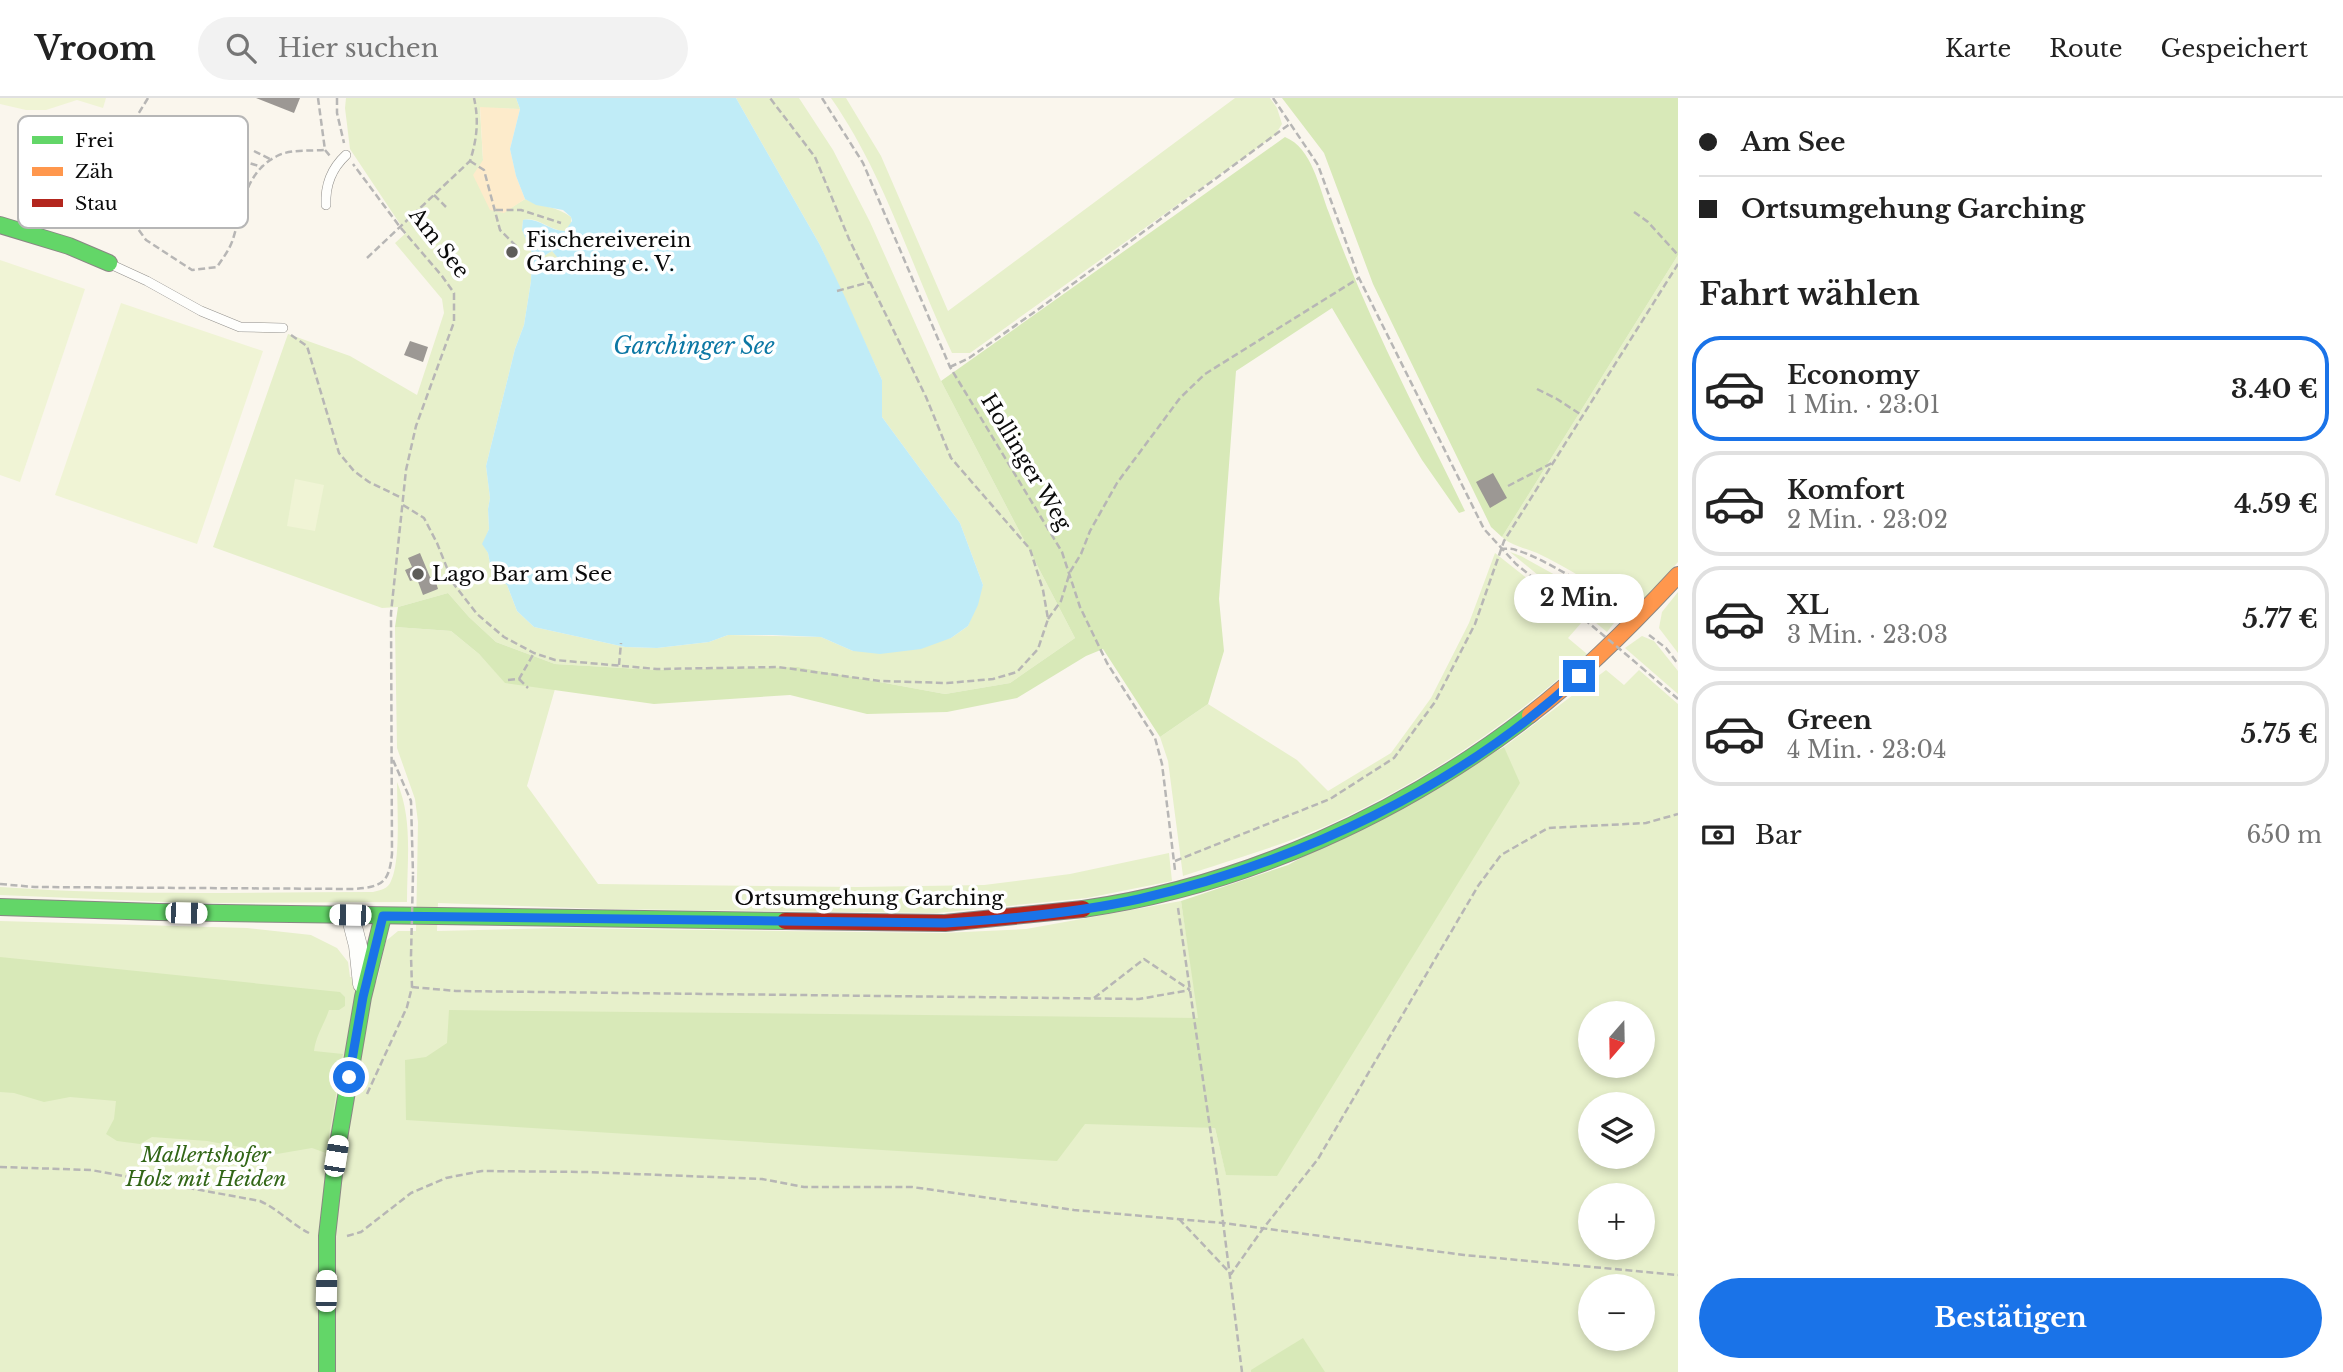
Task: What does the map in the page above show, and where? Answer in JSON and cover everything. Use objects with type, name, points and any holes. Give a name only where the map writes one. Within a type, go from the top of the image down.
[{"type":"main road","points":[[0,225],[69,246],[109,263]]},
{"type":"main road","name":"Ortsumgehung Garching","points":[[0,907],[383,916],[945,923],[1023,918],[1079,910],[1177,890],[1234,873],[1342,831],[1420,790],[1492,745],[1564,690],[1635,623],[1678,575]]},
{"type":"main road","points":[[327,1372],[327,1236],[336,1156],[363,997],[383,916]]},
{"type":"street","points":[[350,915],[358,946],[363,997]]},
{"type":"lane","points":[[326,205],[325,191],[336,164],[346,155]]},
{"type":"lane","points":[[109,263],[201,311],[240,327],[283,328]]},
{"type":"path","points":[[137,116],[148,98]]},
{"type":"path","points":[[248,188],[262,167],[279,155],[325,150],[318,98]]},
{"type":"path","name":"Am See","points":[[0,884],[35,887],[372,888],[384,882],[390,872],[391,612],[406,470],[416,426],[454,321],[454,293],[400,228],[346,155],[337,113],[337,98]]},
{"type":"path","points":[[367,258],[470,161],[476,143],[478,115],[474,98]]},
{"type":"path","points":[[770,98],[815,157],[870,282],[926,397],[951,458],[1030,549],[1043,590],[1048,619]]},
{"type":"path","name":"Hollinger Weg","points":[[822,98],[863,163],[950,367],[1062,552],[1080,607],[1107,663],[1155,738],[1162,764],[1173,851]]},
{"type":"path","points":[[1273,98],[1318,165],[1359,278],[1484,529],[1500,549],[1678,699]]},
{"type":"path","points":[[950,367],[969,358],[1036,311],[1291,123]]},
{"type":"path","points":[[254,150],[272,160]]},
{"type":"path","points":[[470,161],[484,170],[500,230],[516,246]]},
{"type":"path","points":[[248,163],[262,167]]},
{"type":"path","points":[[434,195],[446,207]]},
{"type":"path","points":[[496,210],[521,211],[561,223]]},
{"type":"path","points":[[1634,212],[1648,222],[1678,255]]},
{"type":"path","points":[[69,246],[74,228]]},
{"type":"path","points":[[137,228],[146,240],[192,270],[217,267],[233,242],[236,228]]},
{"type":"path","points":[[1175,861],[1329,799],[1394,758],[1435,702],[1475,624],[1500,549],[1678,264]]},
{"type":"path","points":[[403,505],[425,518],[453,583],[477,614],[504,637],[534,653],[555,660],[657,668],[778,667],[880,681],[934,683],[993,679],[1017,672],[1038,649],[1048,619],[1061,601],[1070,572],[1117,483],[1180,398],[1205,374],[1359,278]]},
{"type":"path","points":[[837,291],[870,282]]},
{"type":"path","points":[[283,328],[307,346],[339,453],[354,471],[369,482],[403,498]]},
{"type":"path","points":[[1537,389],[1583,416]]},
{"type":"path","points":[[1508,486],[1555,461]]},
{"type":"path","points":[[1500,549],[1513,548],[1529,554],[1604,597],[1666,648],[1678,664]]},
{"type":"path","points":[[619,665],[621,643]]},
{"type":"path","points":[[519,680],[534,653]]},
{"type":"path","points":[[509,680],[519,680],[528,688]]},
{"type":"path","points":[[363,1103],[407,1007],[411,987],[411,801],[392,757]]},
{"type":"path","points":[[1231,1274],[1318,1159],[1478,886],[1501,855],[1548,828],[1646,823],[1678,814]]},
{"type":"path","points":[[1177,890],[1178,916],[1231,1274],[1242,1372]]},
{"type":"path","points":[[1093,999],[1144,959],[1190,990]]},
{"type":"path","points":[[411,987],[456,990],[1093,999],[1139,999],[1190,990]]},
{"type":"path","points":[[0,1167],[91,1170],[260,1201],[312,1234]]},
{"type":"path","points":[[343,1238],[361,1232],[411,1193],[446,1178],[482,1171],[586,1172],[762,1179],[804,1187],[912,1186],[1074,1210],[1223,1223],[1464,1255],[1678,1275]]},
{"type":"path","points":[[1179,1219],[1231,1274]]},
{"type":"green space","points":[[0,98],[106,98],[103,108],[77,100],[46,110],[26,110],[0,104]]},
{"type":"green space","points":[[346,98],[516,98],[520,109],[480,108],[483,160],[504,212],[525,199],[571,217],[571,224],[565,231],[534,220],[523,220],[522,230],[532,253],[531,281],[524,325],[515,349],[486,466],[490,498],[489,529],[483,544],[488,553],[492,574],[507,585],[517,611],[534,627],[625,647],[657,648],[709,642],[728,635],[821,637],[853,651],[951,638],[968,626],[983,585],[960,523],[882,417],[882,380],[820,245],[736,98],[799,98],[833,150],[870,222],[941,381],[1075,638],[1010,683],[945,694],[798,667],[657,670],[555,664],[496,642],[448,593],[398,607],[382,608],[213,547],[288,334],[350,356],[417,395],[444,313],[442,299],[395,243],[406,233],[350,149]]},
{"type":"green space","points":[[831,98],[846,98],[881,156],[948,311],[1235,98],[1270,98],[1277,108],[1282,124],[1275,135],[970,353],[952,353],[882,190]]},
{"type":"green space","points":[[1282,98],[1678,98],[1678,255],[1502,537],[1491,527],[1373,284],[1324,153]]},
{"type":"green space","points":[[1285,137],[1302,150],[1313,169],[1343,251],[1376,326],[1465,511],[1459,513],[1422,460],[1332,308],[1236,371],[1219,599],[1224,651],[1208,704],[1160,737],[1103,649],[1086,656],[1017,698],[947,712],[867,714],[790,695],[654,704],[505,683],[479,654],[451,631],[395,627],[398,607],[448,593],[496,642],[555,664],[657,670],[798,667],[945,694],[1010,683],[1075,638],[941,381]]},
{"type":"green space","points":[[552,251],[559,260],[548,272],[541,267],[539,259]]},
{"type":"green space","points":[[1678,255],[1678,562],[1634,610],[1625,610],[1605,593],[1572,572],[1502,537]]},
{"type":"green space","points":[[0,260],[85,289],[20,482],[0,475]]},
{"type":"green space","points":[[121,303],[263,351],[197,544],[55,495]]},
{"type":"green space","points":[[295,479],[324,485],[315,531],[287,526]]},
{"type":"green space","points":[[1510,552],[1602,601],[1615,613],[1614,623],[1607,632]]},
{"type":"green space","points":[[1495,553],[1582,622],[1568,638],[1587,654],[1500,725],[1405,786],[1302,836],[1183,876],[1168,761],[1160,737],[1208,704],[1297,760],[1328,791],[1391,753],[1431,698],[1469,623]]},
{"type":"green space","points":[[1678,592],[1678,653],[1659,628],[1662,612]]},
{"type":"green space","name":"Mallertshofer Holz mit Heiden","points":[[395,627],[451,631],[479,654],[505,682],[555,689],[527,786],[598,884],[858,887],[984,885],[1070,874],[1169,853],[1172,881],[1087,898],[937,913],[606,909],[438,903],[437,931],[556,928],[942,933],[1026,929],[1181,901],[1199,1018],[1190,1018],[1202,1127],[1215,1128],[1226,1174],[1504,747],[1606,670],[1624,685],[1639,670],[1678,704],[1678,1372],[0,1372],[0,921],[247,928],[311,935],[337,948],[348,962],[350,977],[377,981],[386,941],[398,931],[416,931],[418,822],[415,799],[397,748]]},
{"type":"green space","points":[[1642,636],[1654,641],[1678,671],[1678,694],[1625,648]]},
{"type":"green space","points":[[1504,747],[1520,783],[1277,1176],[1226,1175],[1215,1128],[1085,1124],[1057,1161],[406,1120],[405,1060],[426,1057],[447,1043],[449,1010],[1198,1018],[1181,901],[1288,865]]},
{"type":"green space","points":[[397,782],[407,825],[407,902],[190,903],[0,895],[0,887],[140,893],[379,891],[390,884],[396,860]]},
{"type":"green space","points":[[0,957],[340,992],[345,997],[345,1006],[339,1010],[329,1010],[314,1051],[343,1054],[326,1153],[312,1148],[277,1154],[207,1141],[152,1137],[140,1144],[117,1141],[106,1134],[114,1119],[116,1101],[70,1097],[44,1102],[14,1093],[0,1092]]},
{"type":"green space","points":[[1303,1338],[1325,1372],[1251,1372],[1251,1370]]},
{"type":"sand","points":[[480,107],[520,109],[510,149],[525,199],[504,213],[490,210],[473,175],[483,160]]},
{"type":"water","name":"Garchinger See","points":[[516,98],[736,98],[820,245],[845,297],[882,380],[882,417],[960,523],[983,585],[978,605],[968,626],[951,638],[921,649],[880,654],[853,651],[821,637],[772,635],[728,635],[709,642],[657,648],[625,647],[534,627],[517,611],[507,585],[492,574],[488,553],[482,544],[489,529],[490,498],[486,466],[515,349],[524,325],[531,281],[532,253],[522,230],[523,220],[534,220],[565,231],[572,221],[563,210],[536,205],[525,199],[510,149],[520,109]],"holes":[[[552,251],[558,258],[556,267],[550,271],[541,267],[539,259]]]},
{"type":"building","points":[[256,98],[300,98],[294,113]]},
{"type":"building","points":[[410,341],[428,347],[423,362],[404,355]]},
{"type":"building","points":[[1493,473],[1507,498],[1490,508],[1476,482]]},
{"type":"building","name":"Lago Bar am See","points":[[420,553],[438,589],[423,595],[417,579],[410,581],[405,570],[412,567],[408,558]]},
{"type":"traffic: fast","points":[[0,225],[69,246],[109,263]]},
{"type":"traffic: fast","points":[[1083,909],[1203,883],[1261,864],[1319,840],[1375,814],[1429,784],[1530,715]]},
{"type":"traffic: fast","points":[[0,907],[158,912],[785,921]]},
{"type":"traffic: fast","points":[[327,1372],[327,1236],[336,1156],[363,997],[383,916]]},
{"type":"traffic: slow","points":[[1530,715],[1607,648],[1678,575]]},
{"type":"traffic: jam","points":[[785,921],[945,923],[1083,909]]},
{"type":"place","name":"Fischereiverein Garching e. V.","points":[[512,252]]},
{"type":"place","name":"Lago Bar am See","points":[[418,574]]},
{"type":"route","points":[[349,1077],[363,997],[383,916],[945,923],[1023,918],[1137,900],[1234,873],[1342,831],[1384,810],[1492,745],[1579,676]]}]
